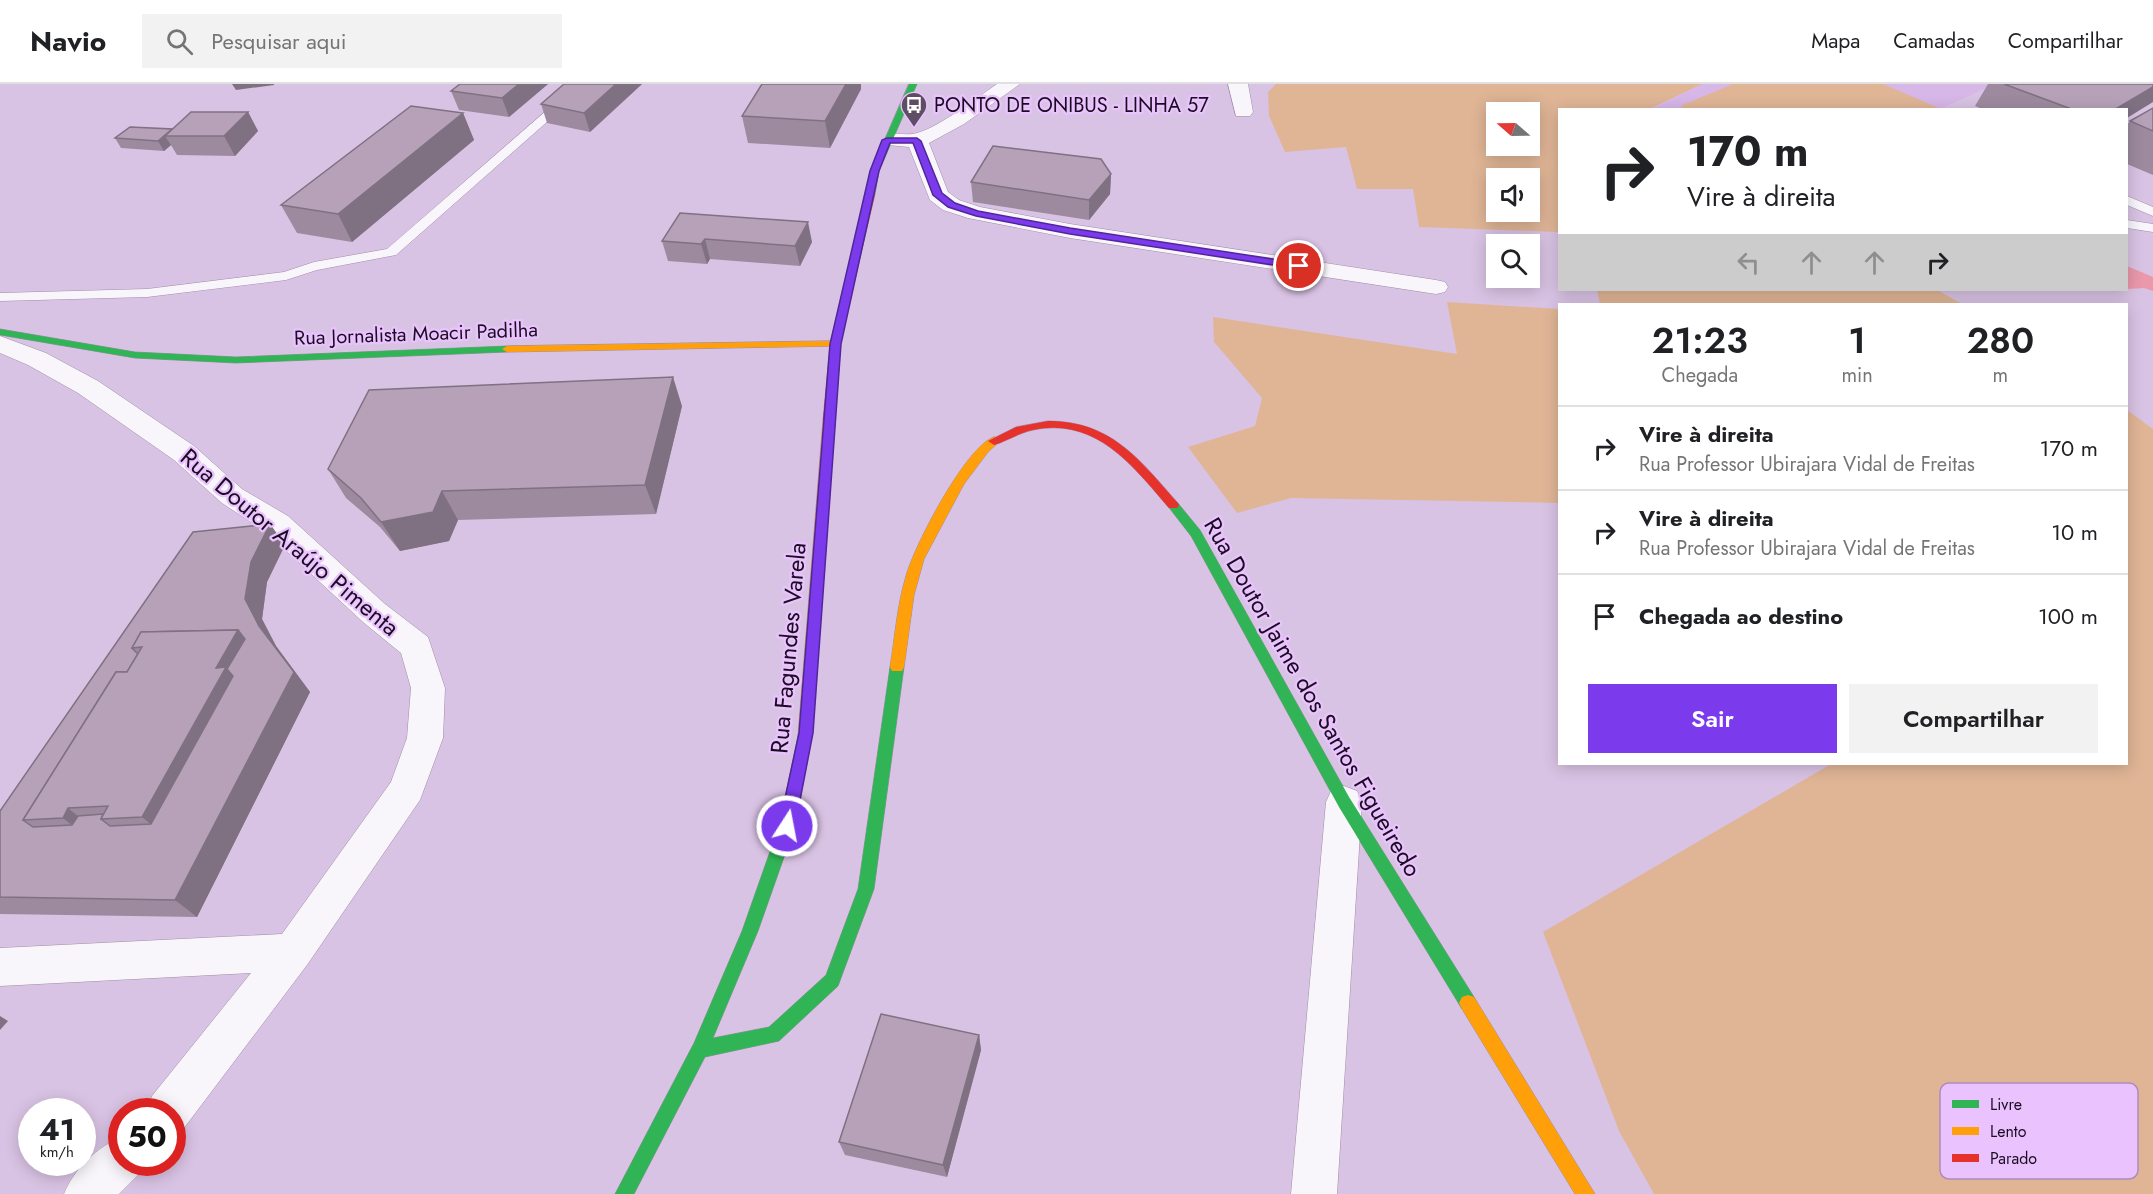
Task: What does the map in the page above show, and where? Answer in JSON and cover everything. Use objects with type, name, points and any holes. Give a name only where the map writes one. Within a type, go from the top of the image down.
[{"type":"street","name":"Rua Fagundes Varela","points":[[624,1194],[700,1049],[750,931],[787,826],[806,733],[836,344],[874,171],[913,84]]},
{"type":"street","points":[[887,140],[917,141],[957,120],[1010,84]]},
{"type":"street","points":[[1238,84],[1243,112]]},
{"type":"street","points":[[917,141],[938,195],[951,205],[976,213],[1070,231],[1436,287]]},
{"type":"street","name":"Rua Jornalista Moacir Padilha","points":[[0,332],[135,355],[236,360],[452,350],[836,344]]},
{"type":"street","name":"Rua Doutor Araújo Pimenta","points":[[0,344],[37,358],[88,387],[162,436],[232,496],[277,524],[374,614],[416,646],[428,688],[425,738],[407,789],[293,952],[179,1098]]},
{"type":"street","name":"Rua Doutor Jaime dos Santos Figueiredo","points":[[700,1049],[773,1035],[832,980],[866,889],[884,749],[912,572],[953,490],[986,446],[1006,434],[1040,424],[1069,424],[1105,437],[1162,492],[1196,533],[1344,802],[1586,1194]]},
{"type":"street","points":[[1314,1194],[1344,802]]},
{"type":"street","points":[[0,967],[293,952]]},
{"type":"street","points":[[87,1194],[108,1173]]},
{"type":"lane","points":[[0,297],[147,292],[286,276],[314,267],[391,252],[584,84]]},
{"type":"lane","points":[[2128,200],[2153,212]]},
{"type":"lane","points":[[2128,224],[2153,228]]},
{"type":"shaded area","points":[[1276,84],[1702,84],[1652,108],[1558,108],[1558,232],[1419,227],[1413,189],[1357,189],[1346,147],[1285,152],[1269,116],[1268,92]]},
{"type":"shaded area","points":[[1702,84],[1995,84],[1942,108],[1654,108]]},
{"type":"shaded area","points":[[1733,84],[1883,84],[1939,108],[1684,108],[1680,106]]},
{"type":"shaded area","points":[[2128,266],[2153,277],[2153,291],[2144,288],[2128,289]]},
{"type":"shaded area","points":[[1597,291],[1939,291],[1960,303],[1600,303]]},
{"type":"shaded area","points":[[1447,302],[1558,309],[1558,503],[1291,498],[1237,513],[1188,447],[1255,426],[1262,398],[1214,342],[1213,317],[1457,354]]},
{"type":"shaded area","points":[[2128,411],[2153,429],[2153,1194],[1654,1194],[1619,1131],[1543,932],[1829,765],[2128,765]]},
{"type":"building","points":[[460,84],[519,84],[502,98],[451,91]]},
{"type":"building","points":[[564,84],[616,84],[584,113],[541,104]]},
{"type":"building","points":[[762,84],[846,84],[825,121],[742,116]]},
{"type":"building","points":[[2004,84],[2153,84],[2153,87],[2117,108],[2069,108]]},
{"type":"building","points":[[411,106],[463,113],[338,214],[281,205]]},
{"type":"building","points":[[2153,108],[2153,131],[2130,121]]},
{"type":"building","points":[[191,112],[248,112],[224,136],[165,136]]},
{"type":"building","points":[[130,127],[172,129],[158,141],[115,138]]},
{"type":"building","points":[[993,146],[1101,159],[1111,174],[1089,200],[971,182]]},
{"type":"building","points":[[680,213],[808,222],[795,246],[705,239],[701,244],[662,241]]},
{"type":"building","points":[[673,377],[645,485],[442,491],[433,512],[381,522],[361,498],[328,469],[369,390]]},
{"type":"building","points":[[270,524],[251,562],[245,599],[259,626],[294,672],[175,900],[0,897],[0,811],[193,532]],"holes":[[[238,630],[245,639],[227,669],[233,676],[151,824],[110,826],[101,819],[103,814],[78,816],[72,825],[33,827],[23,820],[116,672],[127,672],[138,654],[132,648],[141,632]]]},
{"type":"building","points":[[238,630],[216,668],[226,667],[142,817],[101,819],[108,806],[68,808],[63,818],[23,820],[116,672],[127,672],[142,647],[132,648],[141,632]]},
{"type":"building","points":[[881,1014],[979,1035],[943,1165],[839,1142]]},
{"type":"traffic: fast","points":[[870,194],[875,171],[913,84]]},
{"type":"traffic: fast","points":[[0,332],[135,355],[236,360],[507,349]]},
{"type":"traffic: fast","points":[[1173,505],[1196,533],[1344,802],[1468,1003]]},
{"type":"traffic: fast","points":[[700,1049],[773,1035],[832,980],[866,889],[897,667]]},
{"type":"traffic: fast","points":[[624,1194],[700,1049],[750,931],[787,826],[805,736]]},
{"type":"traffic: slow","points":[[507,349],[835,344]]},
{"type":"traffic: slow","points":[[805,736],[829,420]]},
{"type":"traffic: slow","points":[[897,667],[907,595],[918,559],[960,481],[972,463],[994,441]]},
{"type":"traffic: slow","points":[[1468,1003],[1586,1194]]},
{"type":"traffic: jam","points":[[829,420],[835,344],[870,194]]},
{"type":"traffic: jam","points":[[994,441],[1020,430],[1048,424],[1063,424],[1091,431],[1120,449],[1173,505]]},
{"type":"place","name":"PONTO DE ONIBUS - LINHA 57","points":[[914,128]]},
{"type":"route","points":[[787,826],[806,733],[836,344],[874,171],[887,140],[917,141],[938,195],[951,205],[976,213],[1070,231],[1299,266]]}]
